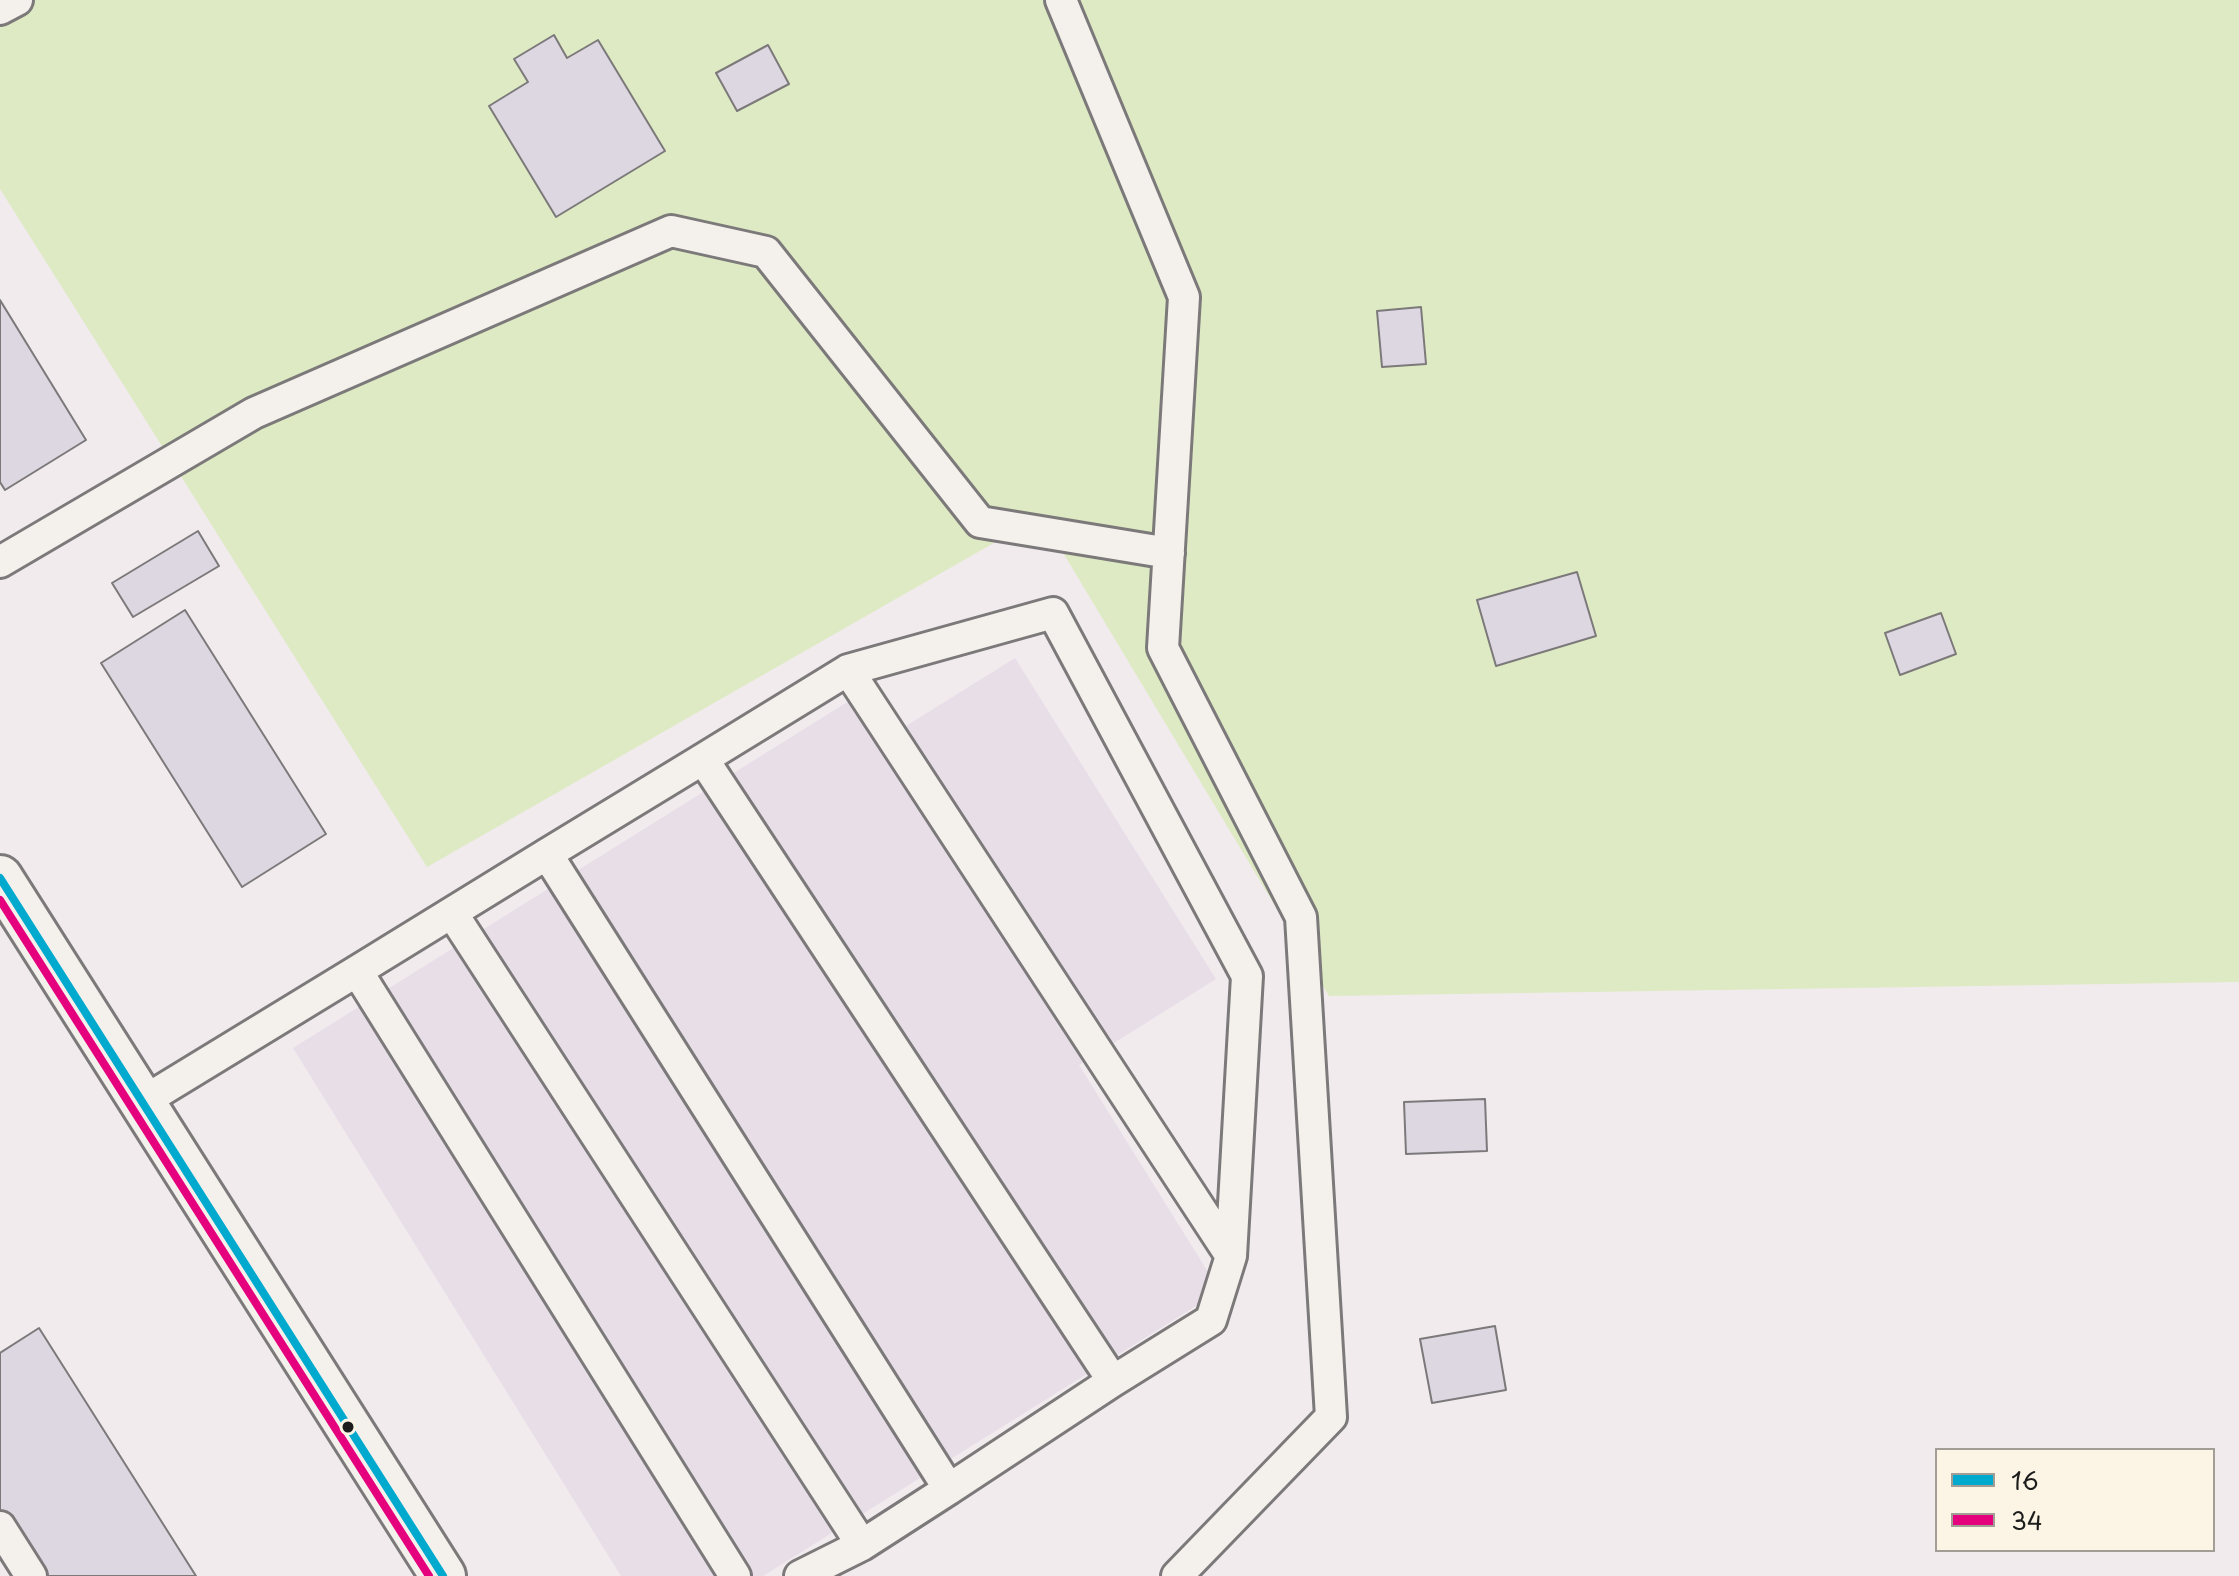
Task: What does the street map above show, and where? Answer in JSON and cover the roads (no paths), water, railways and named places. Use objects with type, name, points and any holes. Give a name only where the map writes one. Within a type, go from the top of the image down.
[{"type":"main road","points":[[0,878],[144,1101],[438,1574]]},
{"type":"lane","points":[[0,9],[17,0]]},
{"type":"lane","points":[[1061,0],[1184,297],[1163,648],[1301,917],[1331,1417],[1177,1576]]},
{"type":"lane","points":[[0,562],[254,413],[671,231],[766,252],[980,522],[1169,553]]},
{"type":"lane","points":[[144,1101],[848,670],[1053,613],[1247,976],[1231,1256],[1211,1320],[862,1545],[800,1576]]},
{"type":"lane","points":[[848,670],[1231,1256]]},
{"type":"lane","points":[[703,759],[1113,1381]]},
{"type":"lane","points":[[547,854],[949,1489]]},
{"type":"lane","points":[[452,913],[862,1545]]},
{"type":"lane","points":[[357,971],[735,1576]]},
{"type":"lane","points":[[0,1527],[31,1576]]}]
